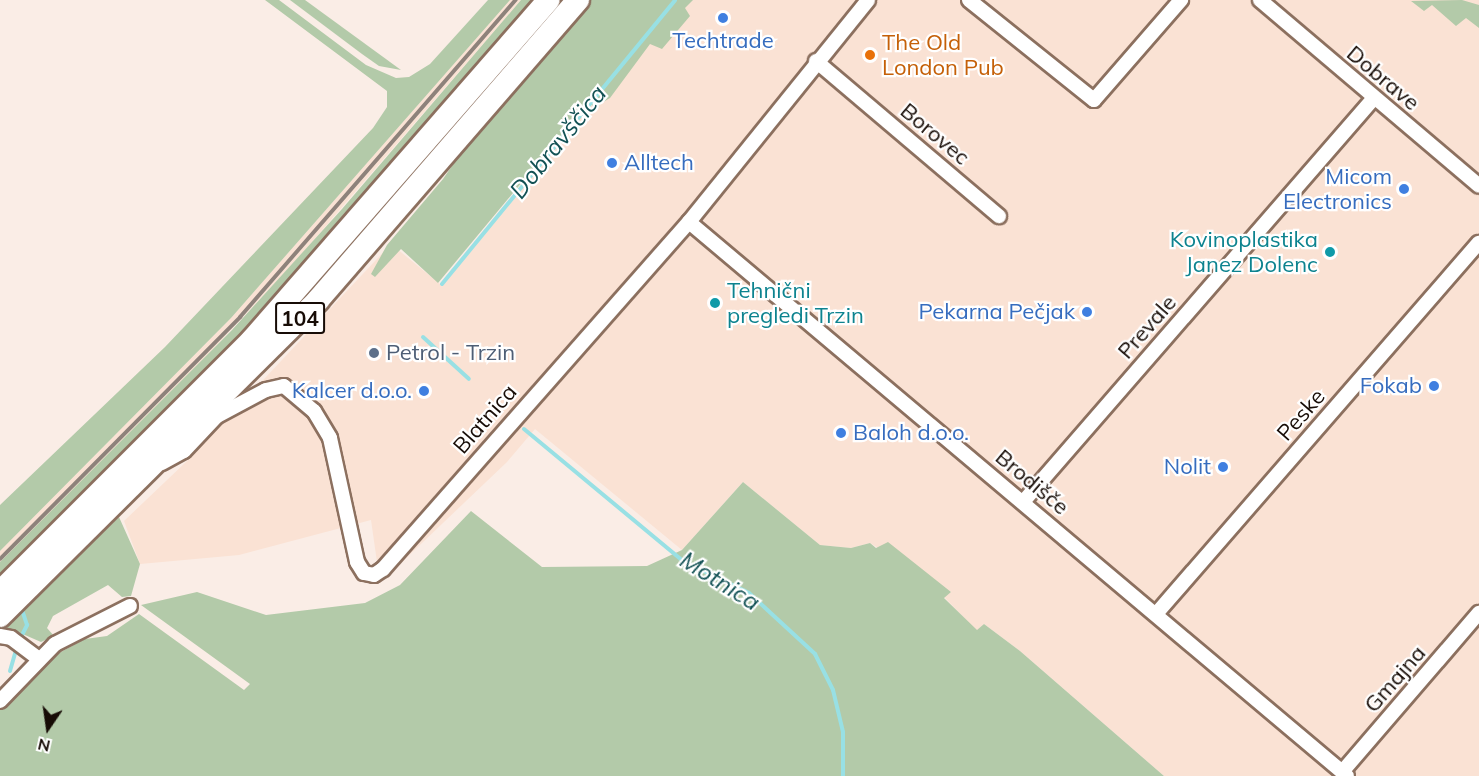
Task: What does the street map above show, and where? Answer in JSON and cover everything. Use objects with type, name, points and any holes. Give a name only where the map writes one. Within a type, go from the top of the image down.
[{"type":"main road","name":"104","points":[[0,592],[252,340],[549,0]]},
{"type":"main road","name":"104","points":[[0,616],[318,300],[578,0]]},
{"type":"street","name":"Blatnica","points":[[154,465],[184,451],[217,416],[237,404],[284,386],[314,411],[330,438],[357,562],[364,573],[374,575],[394,558],[689,222],[816,61],[868,0]]},
{"type":"street","points":[[969,0],[1094,100],[1181,0]]},
{"type":"street","name":"Dobrave","points":[[1260,0],[1479,186]]},
{"type":"street","name":"Borovec","points":[[816,61],[999,216]]},
{"type":"street","name":"Prevale","points":[[1023,502],[1374,98]]},
{"type":"street","name":"Brodišče","points":[[689,222],[1344,774]]},
{"type":"street","name":"Peske","points":[[1156,614],[1479,243]]},
{"type":"street","points":[[0,701],[38,658],[69,636],[130,606]]},
{"type":"street","name":"Gmajna","points":[[1344,774],[1479,613]]},
{"type":"street","points":[[5,637],[28,648],[38,658]]},
{"type":"shaded area","points":[[510,0],[521,0],[299,257],[160,406],[0,562],[0,551],[231,318]]},
{"type":"shaded area","points":[[678,0],[1479,0],[1479,776],[1164,776],[1020,651],[984,624],[977,631],[944,597],[951,592],[870,543],[851,548],[820,545],[743,482],[682,550],[535,429],[507,462],[380,583],[371,520],[239,555],[140,564],[124,521],[187,461],[391,244],[440,284]]},
{"type":"green space","points":[[265,0],[279,0],[366,65],[396,78],[409,77],[430,64],[488,0],[510,0],[231,318],[0,551],[0,505],[165,347],[373,128],[387,107],[387,91]]},
{"type":"green space","points":[[290,0],[305,0],[401,70],[379,66]]},
{"type":"green space","points":[[521,0],[538,0],[256,323],[0,581],[0,562],[232,330],[342,209]]},
{"type":"green space","points":[[590,0],[693,0],[685,8],[690,16],[662,49],[650,44],[610,98],[595,107],[588,103],[438,283],[401,249],[375,277],[371,274],[387,245],[443,179],[467,144]]},
{"type":"green space","points":[[1462,0],[1479,5],[1479,28],[1466,18],[1456,26],[1432,5],[1424,11],[1411,1]]},
{"type":"green space","points":[[743,482],[820,545],[851,548],[870,543],[876,548],[888,542],[951,592],[944,598],[977,630],[984,624],[1020,651],[1164,776],[0,776],[0,707],[44,661],[85,639],[107,636],[139,614],[244,690],[250,684],[141,605],[197,592],[266,615],[365,603],[400,585],[471,511],[542,567],[647,566],[682,550]]},
{"type":"green space","points":[[119,517],[140,564],[131,596],[122,597],[108,585],[53,616],[47,628],[54,636],[41,642],[18,632],[0,631]]},
{"type":"waterway","name":"Dobravščica","points":[[442,284],[675,0]]},
{"type":"waterway","name":"Motnica","points":[[423,337],[469,379]]},
{"type":"waterway","name":"Motnica","points":[[524,429],[683,561],[749,593],[815,654],[833,690],[843,732],[843,776]]},
{"type":"waterway","name":"Blatnica","points":[[20,639],[27,625],[22,610]]},
{"type":"waterway","name":"Blatnica","points":[[10,671],[17,646]]},
{"type":"railway","points":[[0,559],[240,317],[516,0]]},
{"type":"place","name":"Techtrade","points":[[723,18]]},
{"type":"place","name":"The Old London Pub","points":[[870,55]]},
{"type":"place","name":"Alltech","points":[[612,163]]},
{"type":"place","name":"Micom Electronics","points":[[1404,189]]},
{"type":"place","name":"Kovinoplastika Janez Dolenc","points":[[1330,252]]},
{"type":"place","name":"Tehnični pregledi Trzin","points":[[715,303]]},
{"type":"place","name":"Pekarna Pečjak","points":[[1087,312]]},
{"type":"place","name":"Petrol - Trzin","points":[[374,353]]},
{"type":"place","name":"Fokab","points":[[1434,386]]},
{"type":"place","name":"Kalcer d.o.o.","points":[[424,391]]},
{"type":"place","name":"Baloh d.o.o.","points":[[841,433]]},
{"type":"place","name":"Nolit","points":[[1223,467]]}]
